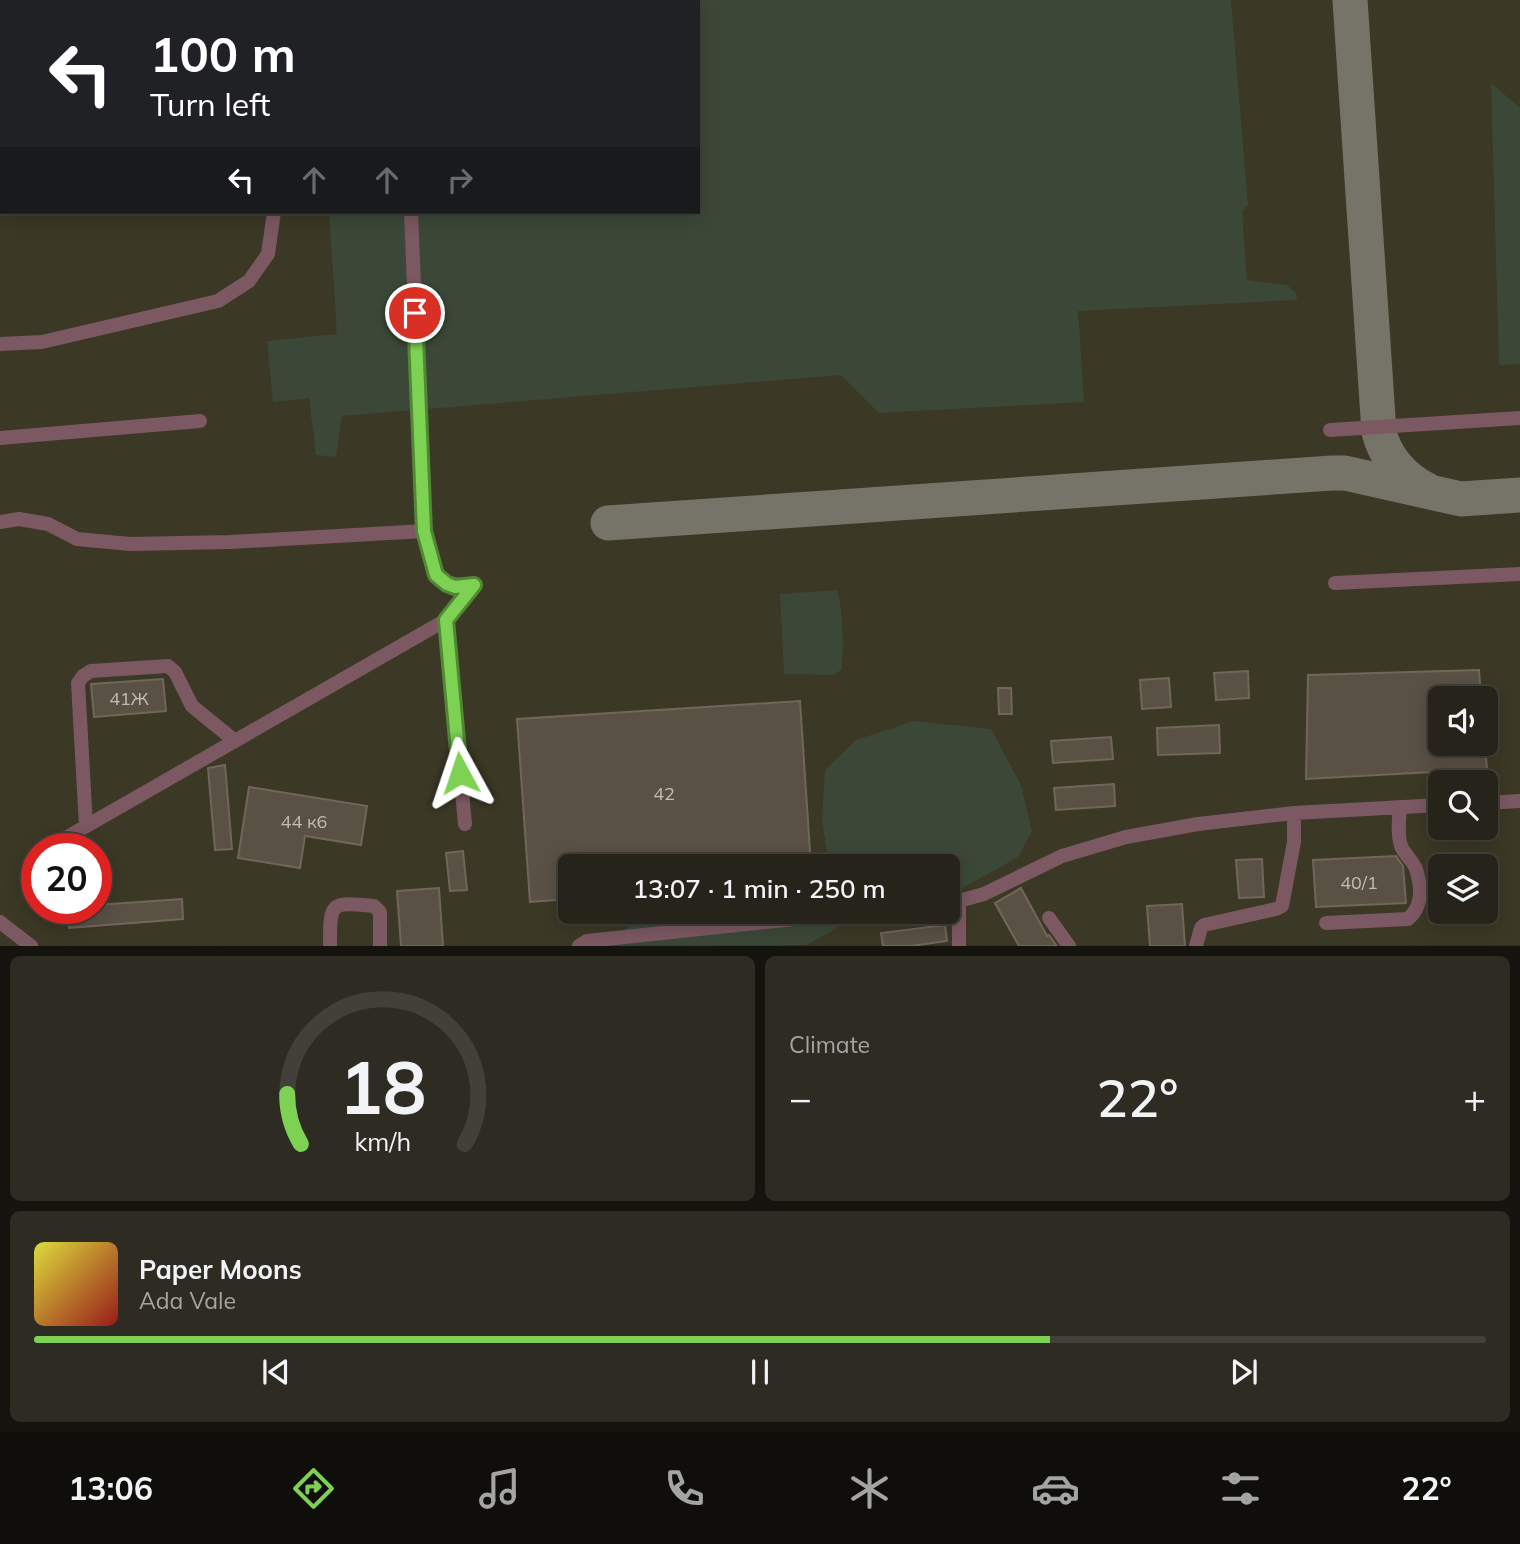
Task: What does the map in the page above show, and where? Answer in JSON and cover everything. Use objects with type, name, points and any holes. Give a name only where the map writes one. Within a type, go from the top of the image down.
[{"type":"lane","points":[[0,344],[41,342],[218,301],[249,281],[268,254],[274,214]]},
{"type":"lane","points":[[72,833],[446,620],[474,585],[455,587],[436,575],[424,531],[411,214]]},
{"type":"lane","points":[[1330,430],[1520,418]]},
{"type":"lane","points":[[0,438],[200,421]]},
{"type":"lane","points":[[0,522],[19,519],[48,524],[77,539],[130,544],[230,542],[424,531]]},
{"type":"lane","points":[[1335,583],[1520,575]]},
{"type":"lane","points":[[446,620],[465,824]]},
{"type":"lane","points":[[86,825],[78,684],[83,676],[91,671],[168,666],[175,672],[192,706],[235,741]]},
{"type":"lane","points":[[1498,802],[1520,801]]},
{"type":"lane","points":[[960,901],[984,894],[1062,856],[1126,837],[1198,824],[1294,813],[1428,806]]},
{"type":"lane","points":[[1326,923],[1408,919],[1416,912],[1421,902],[1416,868],[1402,848],[1399,833],[1400,807]]},
{"type":"lane","points":[[1196,946],[1204,925],[1282,906],[1294,842],[1294,813]]},
{"type":"lane","points":[[330,946],[330,916],[335,907],[342,903],[374,906],[380,912],[380,946]]},
{"type":"lane","points":[[1049,918],[1069,946]]},
{"type":"lane","points":[[0,922],[32,946]]},
{"type":"lane","points":[[579,946],[587,941],[748,924]]},
{"type":"lane","points":[[956,924],[959,946]]},
{"type":"shaded area","points":[[700,0],[1520,0],[1520,945],[0,946],[0,214],[700,214]]},
{"type":"green space","points":[[700,0],[1231,0],[1248,205],[1242,211],[1247,280],[1287,285],[1296,293],[1297,300],[1078,311],[1084,402],[879,413],[841,375],[342,416],[336,457],[316,455],[309,398],[273,402],[267,341],[337,334],[329,214],[700,214]]},
{"type":"green space","points":[[1491,83],[1520,108],[1520,364],[1499,365]]},
{"type":"green space","points":[[837,590],[842,619],[842,669],[834,675],[784,674],[780,594]]},
{"type":"green space","points":[[914,721],[991,729],[1021,785],[1032,831],[1018,857],[960,890],[960,854],[827,854],[822,820],[825,770],[856,740]]},
{"type":"green space","points":[[633,924],[844,924],[806,945],[599,946]]},
{"type":"building","points":[[1479,670],[1480,686],[1428,686],[1428,756],[1486,756],[1487,769],[1428,770],[1428,772],[1306,779],[1308,675]]},
{"type":"building","points":[[1248,671],[1249,698],[1216,700],[1214,673]]},
{"type":"building","points":[[1169,678],[1171,707],[1142,709],[1140,680]]},
{"type":"building","points":[[163,679],[166,711],[94,717],[91,684]]},
{"type":"building","points":[[998,688],[1011,688],[1012,714],[999,714]]},
{"type":"building","points":[[800,701],[810,854],[558,854],[558,900],[530,902],[517,719]]},
{"type":"building","points":[[1219,725],[1220,753],[1158,755],[1157,728]]},
{"type":"building","points":[[1111,737],[1113,759],[1053,763],[1051,741]]},
{"type":"building","points":[[225,765],[232,849],[215,850],[208,768]]},
{"type":"building","points":[[1114,784],[1115,806],[1056,810],[1054,788]]},
{"type":"building","points":[[249,787],[367,806],[361,845],[305,836],[300,868],[238,858]]},
{"type":"building","points":[[463,851],[467,890],[450,891],[446,853]]},
{"type":"building","points":[[1396,856],[1403,866],[1406,903],[1316,907],[1313,860]]},
{"type":"building","points":[[1262,859],[1264,897],[1239,898],[1236,860]]},
{"type":"building","points":[[439,888],[443,946],[401,946],[397,891]]},
{"type":"building","points":[[1021,888],[1047,936],[1049,935],[1057,946],[1019,946],[995,903]]},
{"type":"building","points":[[182,899],[183,919],[69,928],[69,924],[112,924],[112,904]]},
{"type":"building","points":[[1182,904],[1185,946],[1150,946],[1147,906]]},
{"type":"building","points":[[945,925],[947,941],[911,946],[883,946],[881,933]]},
{"type":"taxiway","points":[[1350,0],[1379,432],[1396,466],[1427,490]]},
{"type":"taxiway","points":[[608,523],[1332,473],[1345,473],[1461,499],[1520,495]]},
{"type":"route","points":[[415,313],[424,531],[436,575],[455,587],[474,585],[446,620],[460,773]]}]
